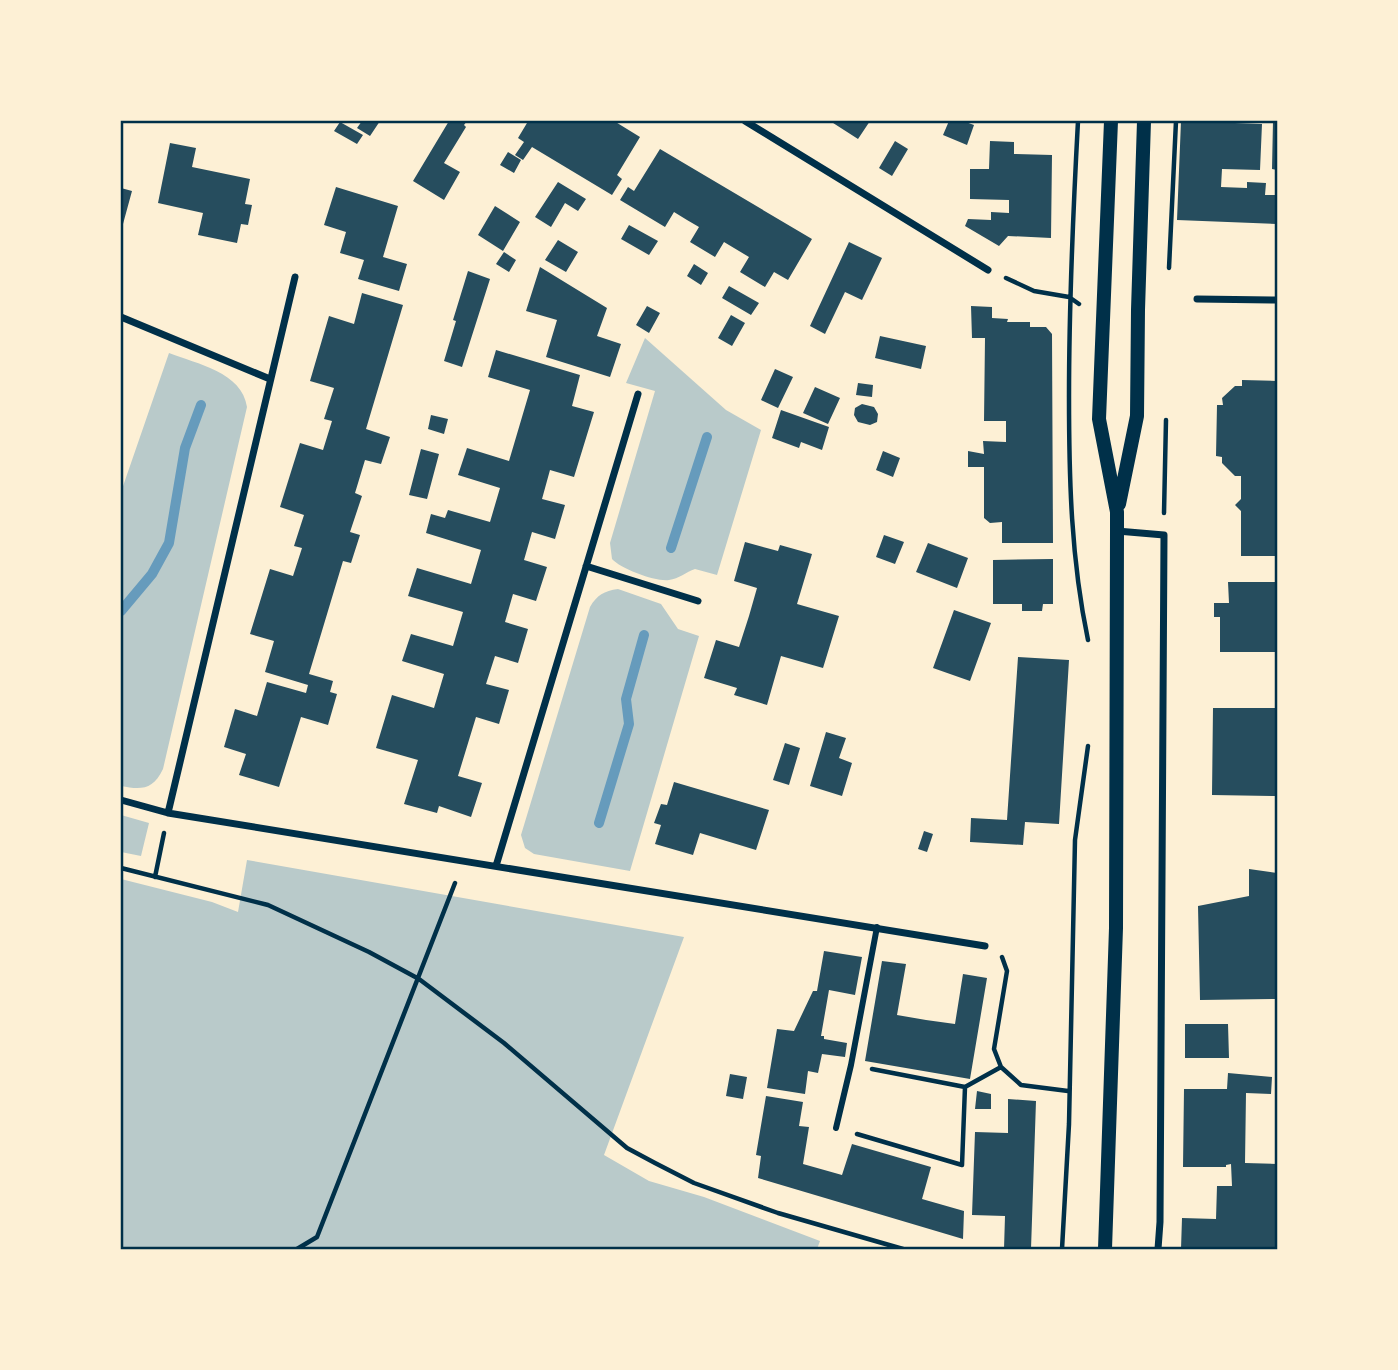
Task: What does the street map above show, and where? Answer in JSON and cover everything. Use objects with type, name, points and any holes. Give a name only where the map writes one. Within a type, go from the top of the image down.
[{"type":"main road","points":[[1105,1249],[1116,928],[1117,512],[1099,419],[1111,121]]},
{"type":"main road","points":[[1117,512],[1137,416],[1144,121]]},
{"type":"street","points":[[745,121],[988,270]]},
{"type":"street","points":[[168,813],[295,277]]},
{"type":"street","points":[[1197,299],[1277,300]]},
{"type":"street","points":[[121,317],[270,379]]},
{"type":"street","points":[[496,866],[638,394]]},
{"type":"street","points":[[1117,531],[1164,535],[1158,1249]]},
{"type":"street","points":[[586,566],[698,600]]},
{"type":"street","points":[[121,800],[168,813],[985,946]]},
{"type":"street","points":[[836,1128],[852,1065],[877,927]]},
{"type":"path","points":[[1078,121],[1069,298],[1069,487],[1080,599],[1091,652]]},
{"type":"path","points":[[1169,271],[1176,121]]},
{"type":"path","points":[[988,270],[1034,291],[1069,298]]},
{"type":"path","points":[[1164,535],[1166,410]]},
{"type":"path","points":[[1062,1249],[1069,1124],[1075,840],[1089,735]]},
{"type":"path","points":[[155,877],[168,813]]},
{"type":"path","points":[[297,1249],[317,1237],[463,862]]},
{"type":"path","points":[[121,868],[268,905],[369,952],[419,979],[504,1042],[627,1148],[694,1183],[778,1213],[903,1249]]},
{"type":"path","points":[[985,946],[1002,957],[1007,971],[994,1049],[1000,1067],[1021,1086],[1068,1091]]},
{"type":"path","points":[[852,1065],[965,1087],[1000,1067]]},
{"type":"path","points":[[836,1128],[962,1165],[965,1087]]},
{"type":"shaded area","points":[[645,338],[726,410],[761,430],[717,575],[695,569],[673,579],[656,579],[631,571],[612,559],[610,543],[655,391],[626,383]]},
{"type":"shaded area","points":[[169,353],[228,377],[237,385],[247,407],[163,769],[151,785],[135,788],[121,786],[121,492]]},
{"type":"shaded area","points":[[618,589],[661,604],[678,629],[699,636],[630,871],[534,854],[525,848],[521,835],[590,607],[601,594]]},
{"type":"shaded area","points":[[121,815],[149,823],[141,856],[121,852]]},
{"type":"shaded area","points":[[247,860],[684,937],[604,1155],[649,1181],[704,1197],[820,1241],[817,1249],[121,1249],[121,879],[212,902],[238,912]]},
{"type":"building","points":[[362,121],[380,121],[370,136],[357,128]]},
{"type":"building","points":[[449,121],[467,121],[444,163],[460,172],[444,200],[413,181]]},
{"type":"building","points":[[524,121],[614,121],[640,137],[617,175],[622,179],[612,195],[532,147],[523,160],[515,155],[524,142],[518,138],[527,123]]},
{"type":"building","points":[[830,121],[870,121],[858,139]]},
{"type":"building","points":[[949,121],[963,121],[974,125],[967,145],[943,135]]},
{"type":"building","points":[[1181,121],[1262,124],[1260,170],[1222,169],[1221,187],[1247,188],[1247,182],[1266,183],[1265,195],[1277,195],[1277,224],[1177,220]]},
{"type":"building","points":[[1273,121],[1277,121],[1277,170],[1272,169]]},
{"type":"building","points":[[340,122],[363,135],[357,144],[334,131]]},
{"type":"building","points":[[895,141],[908,149],[892,176],[879,168]]},
{"type":"building","points":[[990,141],[1014,142],[1014,154],[1052,155],[1051,238],[1008,236],[999,246],[965,226],[968,219],[991,220],[991,212],[1009,213],[1009,200],[970,199],[970,169],[989,169]]},
{"type":"building","points":[[170,143],[196,148],[192,167],[250,179],[245,204],[252,205],[248,225],[241,224],[237,243],[198,235],[203,213],[158,203]]},
{"type":"building","points":[[660,149],[812,239],[788,280],[774,272],[765,287],[740,272],[749,257],[724,242],[715,257],[690,242],[699,227],[674,212],[665,227],[620,200],[628,187],[634,191]]},
{"type":"building","points":[[508,152],[521,160],[514,173],[500,165]]},
{"type":"building","points":[[558,182],[586,199],[578,211],[565,203],[551,227],[535,217]]},
{"type":"building","points":[[336,187],[398,206],[383,257],[407,264],[399,291],[358,279],[364,260],[340,253],[346,232],[324,225]]},
{"type":"building","points":[[121,188],[132,191],[123,224],[121,223]]},
{"type":"building","points":[[495,206],[520,222],[503,251],[478,235]]},
{"type":"building","points":[[629,225],[658,241],[649,255],[621,239]]},
{"type":"building","points":[[558,240],[578,252],[566,272],[545,260]]},
{"type":"building","points":[[849,242],[882,258],[862,300],[845,292],[825,334],[810,326]]},
{"type":"building","points":[[504,252],[516,260],[509,272],[496,264]]},
{"type":"building","points":[[694,264],[708,273],[701,285],[687,276]]},
{"type":"building","points":[[540,267],[607,308],[597,336],[621,344],[610,377],[546,357],[557,320],[526,311]]},
{"type":"building","points":[[468,271],[490,279],[462,367],[444,361]]},
{"type":"building","points":[[729,286],[759,303],[751,315],[722,298]]},
{"type":"building","points":[[362,293],[403,305],[366,429],[390,437],[381,464],[365,460],[355,493],[362,496],[350,532],[360,535],[351,563],[343,561],[309,674],[333,681],[330,692],[337,694],[328,725],[301,717],[279,787],[239,775],[246,754],[224,747],[235,709],[257,716],[267,682],[306,693],[308,685],[265,672],[274,641],[250,634],[270,569],[293,576],[302,548],[294,546],[304,515],[280,507],[300,443],[323,450],[332,421],[324,419],[334,388],[310,381],[329,316],[354,324]]},
{"type":"building","points":[[647,306],[660,313],[649,333],[636,325]]},
{"type":"building","points":[[971,306],[992,307],[992,318],[1008,319],[1007,322],[1030,322],[1030,327],[1046,327],[1052,334],[1053,543],[1002,543],[1002,522],[990,523],[984,518],[984,467],[968,467],[968,451],[984,454],[983,441],[1006,442],[1006,421],[984,421],[985,338],[972,338]]},
{"type":"building","points":[[731,315],[745,323],[732,346],[718,338]]},
{"type":"building","points":[[880,336],[926,346],[921,369],[875,358]]},
{"type":"building","points":[[496,350],[580,375],[572,406],[594,412],[574,477],[550,470],[542,499],[565,505],[555,539],[532,532],[524,560],[547,567],[536,601],[513,594],[505,622],[528,629],[518,663],[495,656],[486,684],[509,690],[499,724],[476,717],[458,776],[482,783],[471,817],[439,806],[437,813],[404,804],[418,760],[376,748],[392,695],[434,708],[444,674],[402,661],[411,634],[453,646],[463,612],[408,596],[417,568],[471,584],[481,550],[426,533],[431,514],[445,518],[448,510],[490,522],[500,488],[458,475],[467,448],[509,461],[530,390],[488,377]]},
{"type":"building","points":[[775,369],[793,377],[778,408],[761,400]]},
{"type":"building","points":[[1242,380],[1277,381],[1277,556],[1241,556],[1241,511],[1235,505],[1241,499],[1241,476],[1235,476],[1222,463],[1222,457],[1216,456],[1217,405],[1223,405],[1222,398],[1235,386],[1242,386]]},
{"type":"building","points":[[858,383],[873,385],[872,397],[856,395]]},
{"type":"building","points":[[815,387],[840,398],[828,424],[803,413]]},
{"type":"building","points":[[862,404],[874,407],[878,414],[877,422],[870,425],[858,422],[854,415],[855,408]]},
{"type":"building","points":[[781,410],[829,427],[822,450],[801,442],[799,448],[772,438]]},
{"type":"building","points":[[431,415],[448,419],[444,434],[428,429]]},
{"type":"building","points":[[421,449],[439,454],[427,499],[409,495]]},
{"type":"building","points":[[883,451],[900,458],[893,477],[876,470]]},
{"type":"building","points":[[884,535],[904,542],[895,564],[876,557]]},
{"type":"building","points":[[745,542],[778,551],[780,545],[812,554],[797,604],[839,616],[823,668],[781,656],[767,705],[734,695],[737,688],[704,678],[716,640],[739,647],[749,616],[757,588],[734,581]]},
{"type":"building","points":[[928,543],[968,558],[957,588],[916,572]]},
{"type":"building","points":[[1053,559],[1053,604],[1043,604],[1042,611],[1022,611],[1022,604],[993,604],[993,560]]},
{"type":"building","points":[[1228,582],[1277,582],[1277,652],[1220,652],[1220,617],[1214,617],[1214,603],[1229,603]]},
{"type":"building","points":[[954,610],[991,623],[970,681],[933,668]]},
{"type":"building","points":[[1018,657],[1069,660],[1059,824],[1025,822],[1023,845],[970,842],[971,818],[1007,820]]},
{"type":"building","points":[[1213,708],[1277,708],[1277,796],[1212,795]]},
{"type":"building","points":[[826,732],[846,738],[839,758],[852,763],[842,796],[810,786]]},
{"type":"building","points":[[785,743],[800,748],[789,785],[773,780]]},
{"type":"building","points":[[674,782],[769,810],[756,850],[700,833],[693,855],[655,844],[661,825],[654,823],[661,804],[667,805]]},
{"type":"building","points":[[924,831],[933,834],[927,852],[918,849]]},
{"type":"building","points":[[1249,869],[1277,873],[1277,999],[1200,1000],[1198,906],[1249,896]]},
{"type":"building","points":[[824,951],[862,957],[855,995],[829,990],[821,1036],[824,1036],[824,1039],[847,1043],[845,1057],[822,1054],[818,1073],[808,1071],[805,1094],[767,1088],[777,1029],[794,1031],[813,991],[817,991]]},
{"type":"building","points":[[882,961],[906,964],[897,1015],[926,1020],[955,1024],[963,974],[987,978],[970,1079],[865,1061]]},
{"type":"building","points":[[1185,1024],[1228,1024],[1229,1058],[1185,1058]]},
{"type":"building","points":[[1228,1073],[1272,1077],[1271,1094],[1246,1093],[1245,1163],[1277,1164],[1277,1249],[1181,1249],[1182,1218],[1216,1219],[1217,1186],[1232,1186],[1231,1164],[1226,1167],[1183,1167],[1184,1089],[1227,1089]]},
{"type":"building","points":[[730,1074],[747,1077],[743,1099],[726,1096]]},
{"type":"building","points":[[977,1091],[991,1094],[991,1109],[975,1109]]},
{"type":"building","points":[[766,1096],[803,1102],[799,1126],[809,1127],[803,1164],[842,1175],[852,1144],[931,1167],[922,1199],[964,1211],[963,1239],[758,1178],[761,1156],[756,1155]]},
{"type":"building","points":[[1008,1099],[1036,1101],[1031,1249],[1004,1249],[1005,1216],[972,1215],[975,1132],[1008,1133]]},
{"type":"waterway","points":[[121,611],[152,574],[169,543],[185,448],[201,405]]},
{"type":"waterway","points":[[671,548],[707,437]]},
{"type":"waterway","points":[[599,823],[629,724],[626,699],[644,635]]}]
